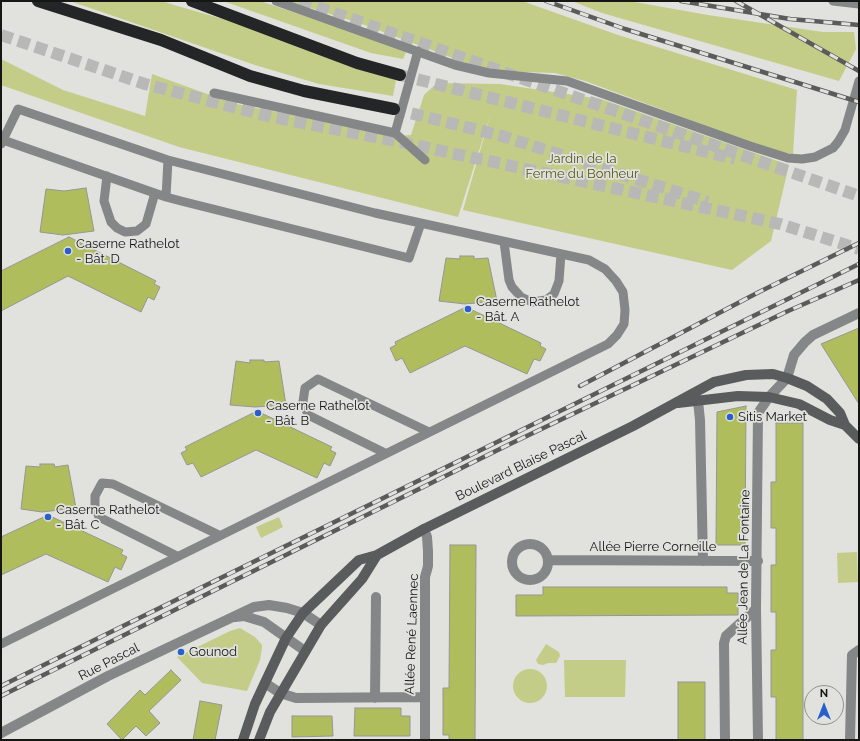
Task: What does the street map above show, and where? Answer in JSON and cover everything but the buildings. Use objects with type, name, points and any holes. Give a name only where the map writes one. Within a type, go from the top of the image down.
[{"type":"highway","points":[[38,1],[161,40],[250,76],[304,91],[394,110]]},
{"type":"highway","points":[[192,1],[357,63],[400,75]]},
{"type":"street","points":[[788,378],[794,355],[805,342],[813,335],[859,313]]},
{"type":"street","name":"Boulevard Blaise Pascal","points":[[243,740],[255,704],[286,638],[303,613],[359,560],[377,556],[424,529],[678,403],[687,396],[714,382],[746,375],[772,374],[788,378],[807,386],[827,399],[840,413],[845,425]]},
{"type":"street","name":"Allée Jean de La Fontaine","points":[[758,740],[756,609],[758,561],[758,413],[769,397],[788,378]]},
{"type":"street","points":[[687,396],[698,400],[700,420],[703,561]]},
{"type":"street","name":"Boulevard Blaise Pascal","points":[[678,403],[738,396],[769,397],[799,404],[830,420],[845,425]]},
{"type":"street","points":[[845,425],[859,440]]},
{"type":"street","name":"Allée René Laennec","points":[[424,529],[427,537],[428,551],[428,566],[425,577],[425,740]]},
{"type":"street","name":"Boulevard Blaise Pascal","points":[[259,740],[270,712],[280,693],[321,625],[362,579],[377,556]]},
{"type":"street","name":"Allée Pierre Corneille","points":[[548,560],[758,561]]},
{"type":"street","points":[[375,698],[376,597]]},
{"type":"street","name":"Rue Pascal","points":[[1,733],[108,676],[254,607],[269,605],[303,613],[321,625]]},
{"type":"street","points":[[725,740],[724,643],[726,636],[756,609]]},
{"type":"street","name":"Rue Pascal","points":[[231,617],[244,616],[264,622],[305,651]]},
{"type":"street","points":[[850,740],[852,655],[859,650]]},
{"type":"street","points":[[265,683],[280,693],[296,698],[424,697]]},
{"type":"lane","points":[[276,1],[455,65],[489,73],[567,81],[778,156],[802,159],[815,157],[825,153],[838,142],[845,130],[859,81]]},
{"type":"lane","points":[[833,1],[859,4]]},
{"type":"lane","points":[[395,133],[418,51]]},
{"type":"lane","points":[[214,93],[395,133],[425,160]]},
{"type":"lane","points":[[1,644],[608,344],[617,335],[624,324],[623,292],[616,281],[605,269],[588,260],[504,242],[421,223],[375,213],[168,160],[18,109],[2,142],[155,193],[410,258],[421,223]]},
{"type":"lane","points":[[166,196],[168,160]]},
{"type":"lane","points":[[107,176],[104,201],[111,222],[124,232],[137,231],[146,224],[155,193]]},
{"type":"lane","points":[[504,242],[509,280],[512,287],[521,298],[532,302],[546,300],[554,294],[559,282],[561,254]]},
{"type":"lane","points":[[385,453],[308,415],[303,402],[305,388],[318,380],[430,432]]},
{"type":"lane","points":[[177,556],[98,517],[95,508],[95,496],[102,482],[113,484],[219,535]]},
{"type":"green space","points":[[70,1],[162,1],[251,27],[396,80],[393,96],[319,84],[255,65]]},
{"type":"green space","points":[[223,1],[260,1],[407,50],[403,59],[371,53]]},
{"type":"green space","points":[[288,1],[522,1],[618,35],[797,90],[793,154],[780,152],[758,145],[585,81],[555,73],[493,71],[469,64],[362,24]]},
{"type":"green space","points":[[572,1],[629,1],[708,15],[823,32],[854,32],[856,49],[839,81],[602,13]]},
{"type":"green space","name":"Jardin de la Ferme du Bonheur","points":[[1,59],[63,90],[145,116],[152,74],[232,103],[397,136],[411,135],[424,95],[437,83],[500,84],[601,99],[789,165],[771,241],[732,270],[463,210],[491,113],[458,217],[179,147],[1,85]]},
{"type":"green space","points":[[279,517],[283,527],[261,538],[256,527]]},
{"type":"green space","points":[[857,552],[858,582],[838,583],[837,553]]},
{"type":"green space","points":[[240,628],[255,637],[262,645],[260,660],[247,691],[202,683],[177,657],[230,631]]},
{"type":"green space","points":[[546,644],[559,652],[560,656],[556,663],[548,663],[543,665],[538,664],[536,660]]},
{"type":"green space","points":[[564,660],[626,660],[625,697],[565,697]]},
{"type":"green space","points":[[530,669],[542,674],[547,686],[542,698],[530,703],[518,698],[513,686],[518,674]]},
{"type":"tunnel","points":[[300,1],[859,196]]},
{"type":"tunnel","points":[[1,35],[145,84],[272,117],[396,141],[780,224],[859,249]]},
{"type":"tunnel","points":[[400,75],[735,159]]},
{"type":"tunnel","points":[[394,109],[502,136],[708,202]]},
{"type":"railway","points":[[546,1],[625,29],[859,102]]},
{"type":"railway","points":[[681,1],[790,19],[859,25]]},
{"type":"railway","points":[[736,1],[859,71]]},
{"type":"railway","points":[[580,386],[759,292],[859,243]]},
{"type":"railway","points":[[1,686],[859,264]]},
{"type":"railway","points":[[1,696],[510,444],[788,311],[859,280]]},
{"type":"place","name":"Caserne Rathelot - Bât. D","points":[[68,251]]},
{"type":"place","name":"Caserne Rathelot - Bât. A","points":[[468,309]]},
{"type":"place","name":"Caserne Rathelot - Bât. B","points":[[258,413]]},
{"type":"place","name":"Sitis Market","points":[[730,417]]},
{"type":"place","name":"Caserne Rathelot - Bât. C","points":[[48,517]]},
{"type":"place","name":"Gounod","points":[[181,652]]}]
